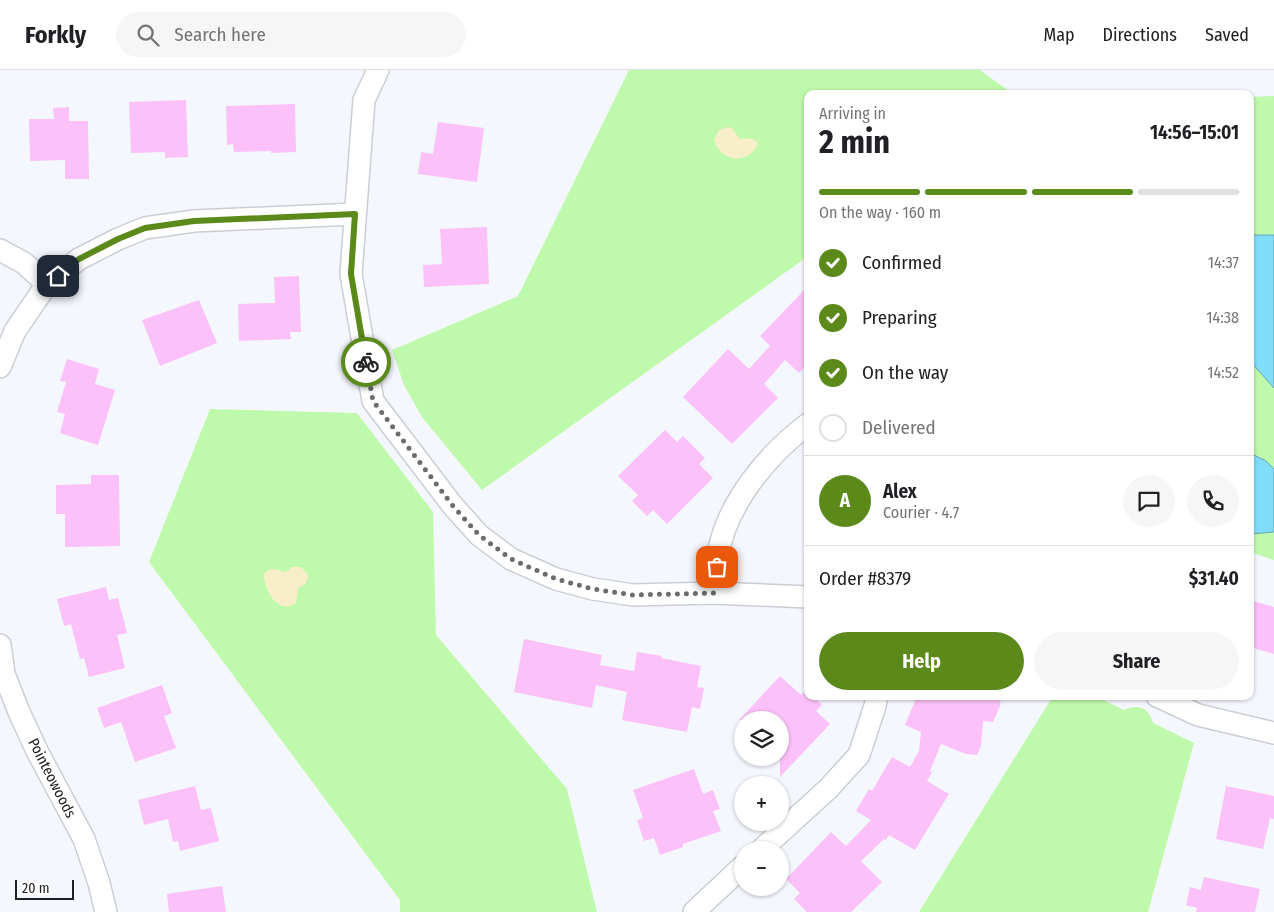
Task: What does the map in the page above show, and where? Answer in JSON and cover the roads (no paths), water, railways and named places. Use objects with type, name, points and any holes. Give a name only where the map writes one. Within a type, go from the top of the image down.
[{"type":"street","points":[[378,70],[364,100],[351,274],[373,401],[453,506],[479,535],[511,559],[556,579],[593,589],[633,595],[714,593],[804,597]]},
{"type":"street","points":[[0,367],[15,331],[47,284],[79,259],[118,239],[145,228],[194,221],[355,214]]},
{"type":"street","points":[[0,250],[24,263],[47,284]]},
{"type":"street","points":[[714,593],[718,553],[737,502],[754,476],[788,439],[804,427]]},
{"type":"street","name":"Pointeowoods","points":[[0,645],[7,682],[37,751],[84,839],[99,883],[106,912]]},
{"type":"street","points":[[771,841],[828,789],[859,755],[876,700]]},
{"type":"street","points":[[1166,700],[1198,715],[1274,733]]},
{"type":"street","points":[[694,912],[734,874]]},
{"type":"water","points":[[1254,235],[1274,235],[1274,388],[1254,366]]},
{"type":"water","points":[[1254,455],[1266,461],[1274,469],[1274,532],[1254,534]]}]
